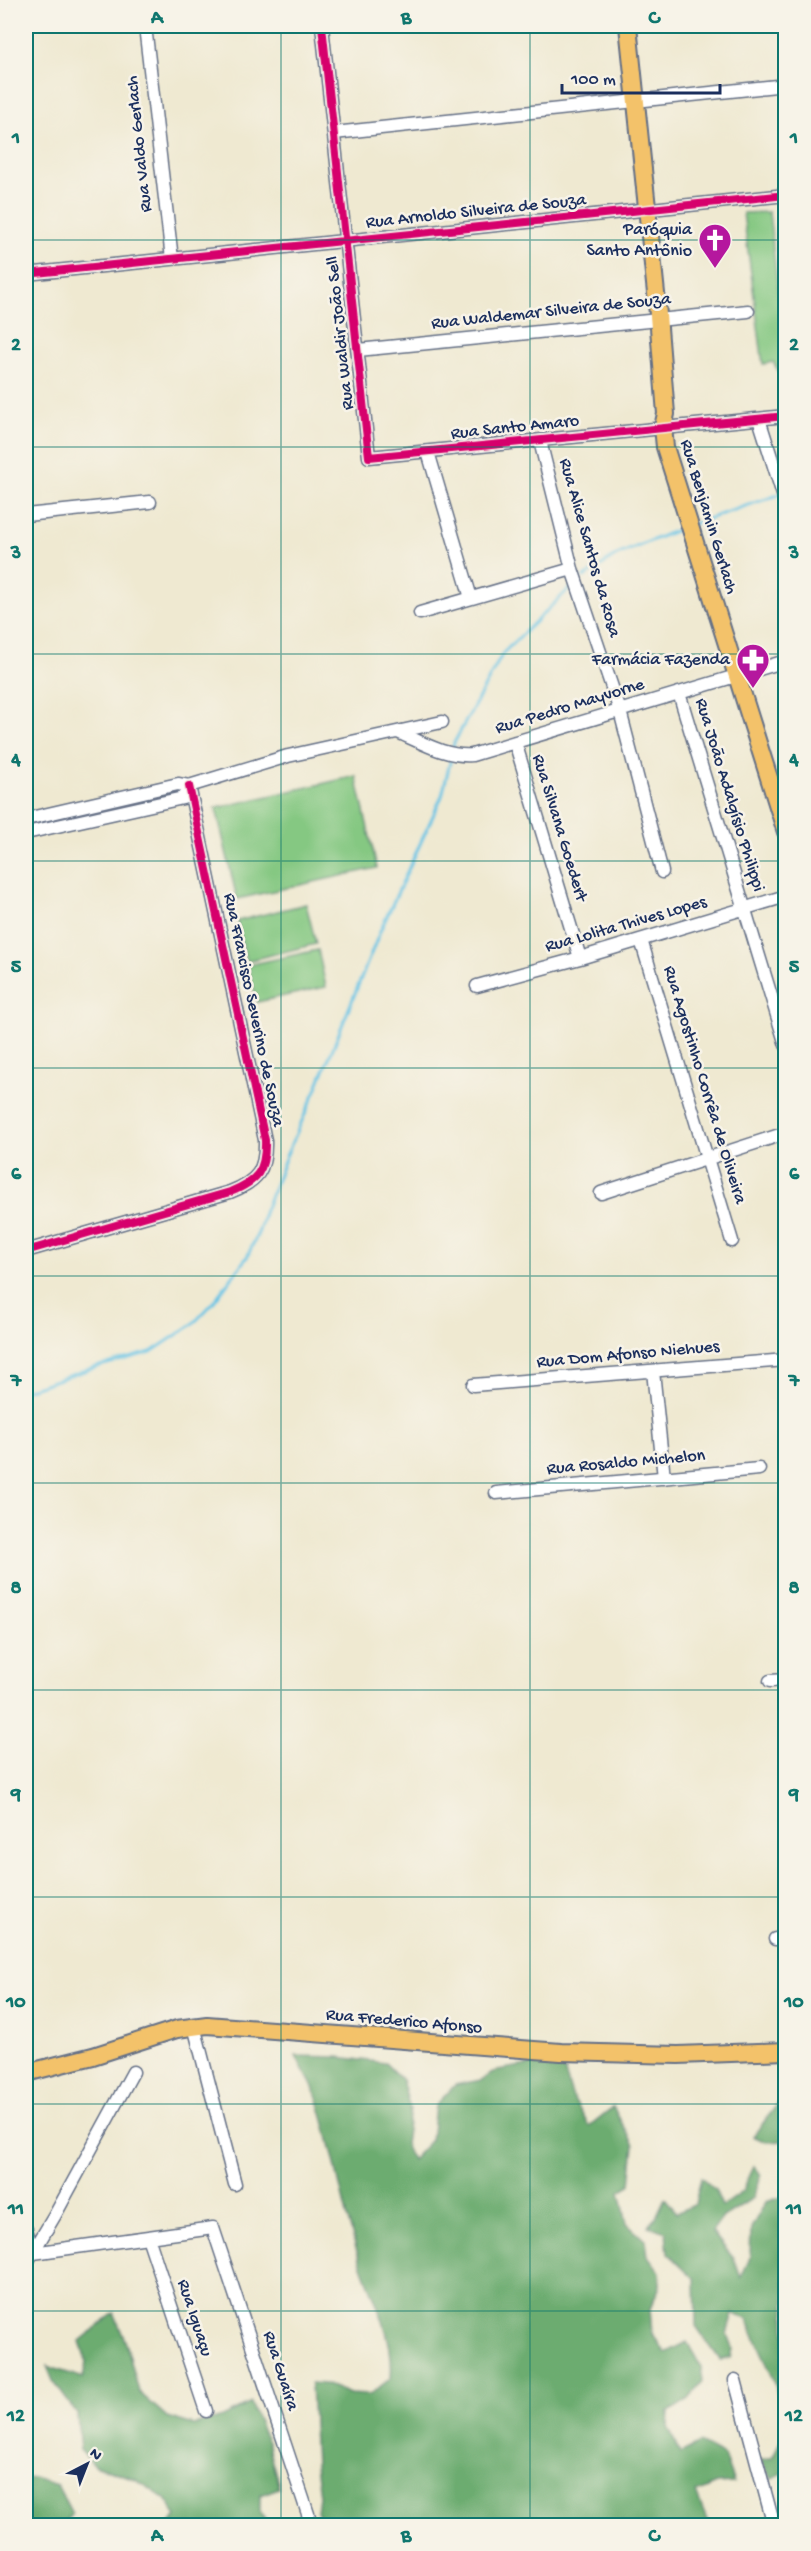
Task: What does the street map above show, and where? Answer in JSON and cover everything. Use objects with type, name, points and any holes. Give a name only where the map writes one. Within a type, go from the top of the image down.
[{"type":"main road","name":"Rua Benjamin Gerlach","points":[[628,26],[658,319],[666,414],[663,427],[668,461],[738,675],[786,832]]},
{"type":"main road","name":"Rua Frederico Afonso","points":[[26,2073],[194,2026],[231,2026],[493,2049],[678,2055],[786,2051]]},
{"type":"street","name":"Rua Valdo Gerlach","points":[[145,26],[171,259]]},
{"type":"street","name":"Rua Waldir João Sell","points":[[322,26],[369,458]]},
{"type":"street","points":[[334,133],[786,85]]},
{"type":"street","name":"Rua Arnoldo Silveira de Souza","points":[[26,274],[786,195]]},
{"type":"street","name":"Rua Waldemar Silveira de Souza","points":[[358,350],[748,311]]},
{"type":"street","name":"Rua Santo Amaro","points":[[369,458],[786,416]]},
{"type":"street","points":[[759,419],[784,499]]},
{"type":"street","name":"Rua Alice Santos da Rosa","points":[[540,441],[572,569],[620,711],[662,872]]},
{"type":"street","points":[[428,452],[471,598]]},
{"type":"street","points":[[26,515],[150,502]]},
{"type":"street","points":[[420,613],[572,569]]},
{"type":"street","name":"Rua Pedro Mayvorne","points":[[400,733],[448,753],[462,756],[786,661]]},
{"type":"street","name":"Rua João Adalgísio Philippi","points":[[679,693],[786,1045]]},
{"type":"street","points":[[26,819],[178,784],[189,786],[288,756],[442,722]]},
{"type":"street","name":"Rua Silvana Goedert","points":[[515,742],[580,958]]},
{"type":"street","points":[[26,833],[183,798],[189,786]]},
{"type":"street","name":"Rua Francisco Severino de Souza","points":[[26,1251],[230,1192],[248,1185],[261,1171],[266,1156],[265,1140],[189,786]]},
{"type":"street","points":[[76,809],[78,822]]},
{"type":"street","name":"Rua Lolita Thives Lopes","points":[[477,986],[580,958],[786,896]]},
{"type":"street","name":"Rua Agostinho Corrêa de Oliveira","points":[[641,940],[732,1241]]},
{"type":"street","points":[[601,1192],[786,1133]]},
{"type":"street","name":"Rua Dom Afonso Niehues","points":[[473,1385],[786,1360]]},
{"type":"street","points":[[653,1371],[664,1478]]},
{"type":"street","name":"Rua Rosaldo Michelon","points":[[496,1493],[759,1469]]},
{"type":"street","points":[[770,1681],[786,1680]]},
{"type":"street","points":[[194,2026],[235,2184]]},
{"type":"street","points":[[26,2264],[133,2072]]},
{"type":"street","name":"Rua Guaíra","points":[[148,2237],[213,2228],[312,2526]]},
{"type":"street","points":[[26,2229],[33,2253]]},
{"type":"street","points":[[33,2253],[148,2237]]},
{"type":"street","name":"Rua Iguaçu","points":[[148,2237],[206,2411]]},
{"type":"street","points":[[735,2380],[774,2526]]},
{"type":"green space","points":[[769,212],[780,309],[785,309],[785,381],[773,362],[763,364],[743,213]]},
{"type":"green space","points":[[356,776],[377,868],[237,899],[216,808]]},
{"type":"green space","points":[[306,904],[316,944],[246,961],[237,921]]},
{"type":"green space","points":[[318,950],[326,987],[257,1002],[248,965]]},
{"type":"green space","points":[[296,2056],[338,2057],[385,2063],[402,2080],[410,2109],[405,2144],[412,2160],[431,2140],[435,2106],[455,2085],[481,2080],[498,2070],[539,2063],[563,2067],[573,2098],[589,2126],[613,2107],[634,2145],[630,2185],[620,2191],[627,2224],[646,2241],[648,2256],[660,2272],[660,2286],[650,2309],[652,2334],[666,2353],[687,2342],[701,2367],[703,2381],[689,2399],[669,2412],[668,2427],[680,2453],[700,2443],[724,2456],[734,2483],[717,2484],[696,2493],[709,2525],[625,2526],[623,2522],[610,2526],[325,2525],[317,2511],[319,2496],[311,2383],[325,2384],[350,2394],[369,2395],[391,2378],[391,2362],[386,2332],[354,2240],[318,2100]]},
{"type":"green space","points":[[784,2096],[785,2141],[766,2142],[753,2136]]},
{"type":"green space","points":[[754,2166],[761,2176],[753,2198],[723,2217],[712,2232],[734,2259],[741,2278],[750,2257],[751,2228],[766,2202],[785,2196],[785,2422],[774,2380],[747,2319],[733,2314],[727,2334],[733,2350],[731,2358],[720,2360],[696,2326],[695,2279],[668,2253],[666,2232],[648,2226],[656,2217],[665,2198],[677,2213],[695,2204],[701,2177],[715,2190],[722,2206],[743,2191]]},
{"type":"green space","points":[[114,2313],[127,2346],[139,2392],[167,2417],[194,2425],[223,2417],[251,2403],[268,2445],[279,2488],[260,2495],[260,2511],[269,2525],[168,2525],[177,2516],[165,2499],[136,2479],[94,2465],[80,2450],[77,2414],[53,2381],[47,2366],[83,2378],[86,2362],[80,2341]]},
{"type":"green space","points":[[785,2433],[785,2473],[772,2479],[760,2460],[772,2457]]},
{"type":"green space","points":[[33,2478],[57,2485],[72,2514],[63,2525],[26,2525],[26,2479]]},
{"type":"waterway","points":[[693,524],[781,494]]},
{"type":"waterway","points":[[584,577],[617,555],[684,527]]},
{"type":"waterway","points":[[452,751],[454,743],[503,653],[570,588]]},
{"type":"waterway","points":[[26,1390],[151,1352],[193,1324],[212,1304],[247,1257],[259,1231],[286,1156],[316,1090],[381,929],[442,796],[451,758]]},
{"type":"cycle path","points":[[322,26],[369,457],[786,416]]},
{"type":"cycle path","points":[[26,274],[786,195]]},
{"type":"cycle path","points":[[26,1251],[230,1192],[254,1179],[262,1167],[265,1140],[189,786]]},
{"type":"place","name":"Paróquia Santo Antônio","points":[[715,269]]},
{"type":"place","name":"Farmácia Fazenda","points":[[753,689]]}]
